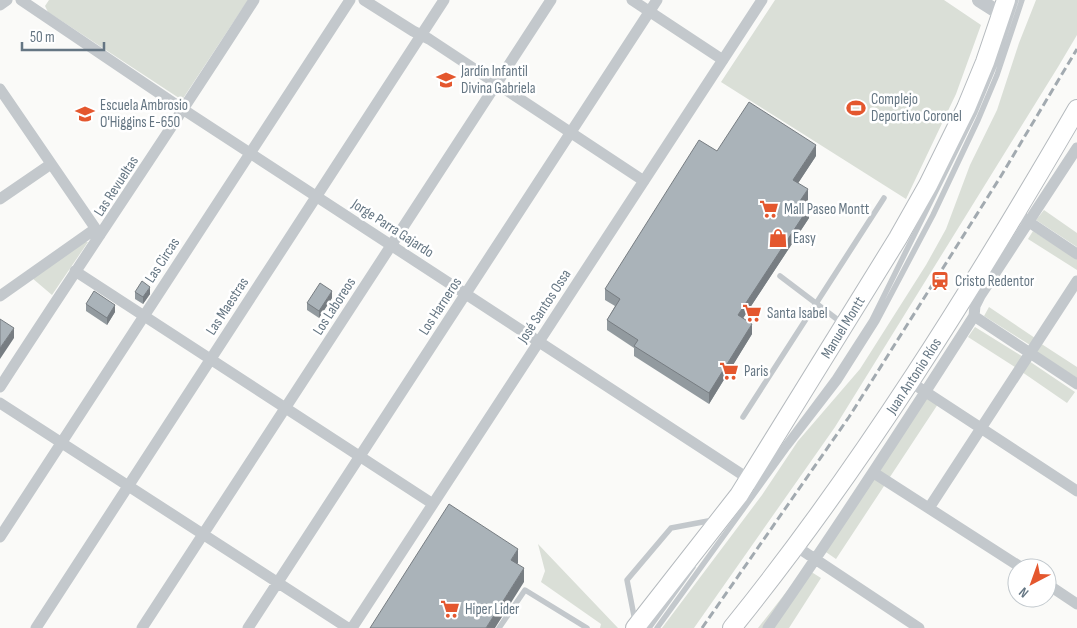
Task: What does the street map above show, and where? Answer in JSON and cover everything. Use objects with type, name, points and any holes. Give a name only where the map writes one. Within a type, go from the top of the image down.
[{"type":"main road","name":"Manuel Montt","points":[[640,627],[750,479],[845,326],[938,166],[976,84],[1003,7]]},
{"type":"main road","name":"Juan Antonio Ríos","points":[[732,628],[797,547],[909,380],[1022,217],[1077,109]]},
{"type":"street","points":[[0,5],[7,0]]},
{"type":"street","name":"Las Revueltas","points":[[0,387],[98,232],[106,229],[254,0]]},
{"type":"street","name":"Las Circas","points":[[0,537],[350,0]]},
{"type":"street","points":[[364,0],[497,84],[644,181]]},
{"type":"street","name":"Las Maestras","points":[[36,628],[444,0]]},
{"type":"street","name":"Los Laboreos","points":[[142,628],[551,0]]},
{"type":"street","points":[[632,0],[723,60]]},
{"type":"street","name":"Los Harneros","points":[[248,628],[657,0]]},
{"type":"street","name":"José Santos Ossa","points":[[352,628],[762,0]]},
{"type":"street","points":[[980,0],[1003,7]]},
{"type":"street","name":"Jorge Parra Gajardo","points":[[27,1],[184,110],[750,479]]},
{"type":"street","points":[[0,296],[98,232],[2,95]]},
{"type":"street","points":[[768,628],[816,560],[974,316],[975,306],[1022,217],[1077,148]]},
{"type":"street","points":[[0,199],[51,164]]},
{"type":"street","points":[[1022,217],[1077,254]]},
{"type":"street","points":[[75,271],[433,504]]},
{"type":"street","points":[[929,508],[1077,281]]},
{"type":"street","points":[[974,316],[1077,384]]},
{"type":"street","points":[[909,380],[1077,491]]},
{"type":"street","points":[[0,403],[348,628]]},
{"type":"street","points":[[874,472],[1007,558]]},
{"type":"street","points":[[797,547],[919,628]]},
{"type":"street","points":[[1057,591],[1077,604]]},
{"type":"lane","name":"Manuel Montt","points":[[640,627],[834,379],[864,334],[932,202],[971,119],[995,64],[1016,0]]},
{"type":"lane","name":"Manuel Montt","points":[[657,628],[788,447],[839,381],[877,321],[933,215],[978,120],[997,75],[1022,0]]},
{"type":"lane","points":[[743,417],[884,198]]},
{"type":"lane","points":[[780,276],[845,326]]},
{"type":"lane","points":[[640,627],[628,580],[671,528],[708,521],[716,524]]},
{"type":"lane","points":[[499,628],[525,590],[587,628]]},
{"type":"shaded area","points":[[49,0],[248,0],[182,100],[48,12],[45,6]]},
{"type":"shaded area","name":"Complejo Deportivo Coronel","points":[[775,0],[944,0],[981,25],[956,94],[906,199],[721,82]]},
{"type":"shaded area","points":[[1036,0],[1077,0],[1077,35],[1058,67],[835,427],[694,628],[662,628],[762,495],[798,441],[860,369],[926,265],[946,229],[970,165],[997,110],[1019,43]]},
{"type":"shaded area","points":[[1044,210],[1077,233],[1077,247],[1036,220]]},
{"type":"shaded area","points":[[1033,231],[1077,259],[1077,270],[1028,239]]},
{"type":"shaded area","points":[[82,241],[88,242],[52,295],[32,278]]},
{"type":"shaded area","points":[[989,307],[1035,338],[1030,345],[984,316]]},
{"type":"shaded area","points":[[975,327],[1025,358],[1018,369],[968,337]]},
{"type":"shaded area","points":[[1040,343],[1077,367],[1077,378],[1035,351]]},
{"type":"shaded area","points":[[1029,361],[1075,392],[1067,403],[1022,372]]},
{"type":"shaded area","points":[[923,393],[938,404],[836,559],[820,548]]},
{"type":"shaded area","points":[[538,544],[618,628],[600,628],[601,624],[541,582],[545,571]]},
{"type":"shaded area","points":[[805,568],[821,578],[789,628],[758,628]]},
{"type":"building","points":[[749,102],[816,145],[793,180],[808,189],[800,201],[809,207],[738,315],[752,324],[709,393],[634,346],[638,340],[607,320],[620,299],[605,289],[699,140],[717,151]]},
{"type":"building","points":[[142,281],[150,287],[143,297],[135,292]]},
{"type":"building","points":[[320,283],[332,291],[319,311],[307,303]]},
{"type":"building","points":[[94,291],[115,305],[107,318],[86,304]]},
{"type":"building","points":[[0,319],[14,328],[0,348]]},
{"type":"building","points":[[449,504],[518,549],[511,560],[524,568],[486,628],[370,628]]},
{"type":"railway","points":[[702,628],[849,417],[1001,176],[1077,49]]},
{"type":"place","name":"Jardín Infantil Divina Gabriela","points":[[446,80]]},
{"type":"place","name":"Complejo Deportivo Coronel","points":[[856,108]]},
{"type":"place","name":"Escuela Ambrosio O'Higgins E-650","points":[[85,114]]},
{"type":"place","name":"Mall Paseo Montt","points":[[769,209]]},
{"type":"place","name":"Easy","points":[[778,238]]},
{"type":"place","name":"Cristo Redentor","points":[[940,281]]},
{"type":"place","name":"Santa Isabel","points":[[752,313]]},
{"type":"place","name":"Paris","points":[[729,371]]},
{"type":"place","name":"Hiper Lider","points":[[450,609]]}]
